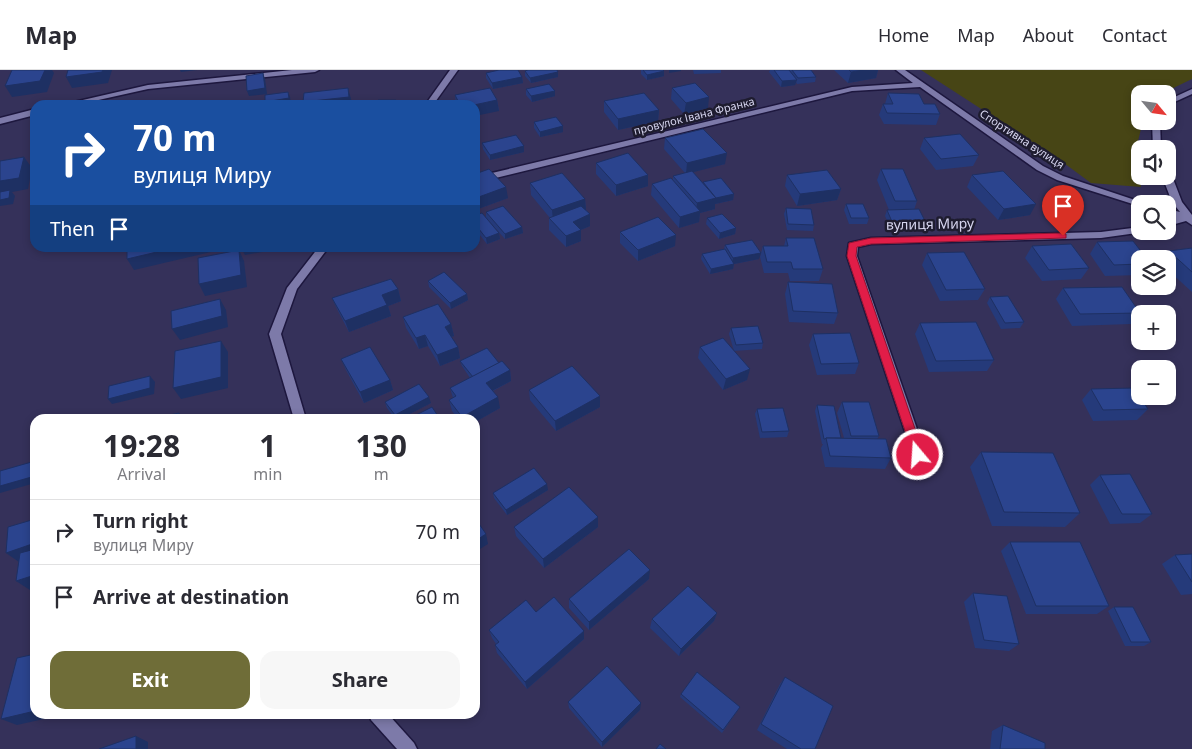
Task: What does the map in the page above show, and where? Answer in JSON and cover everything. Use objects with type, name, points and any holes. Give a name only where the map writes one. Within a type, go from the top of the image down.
[{"type":"street","points":[[89,100],[156,86],[315,70]]},
{"type":"street","points":[[433,100],[454,70]]},
{"type":"street","name":"Спортивна вулиця","points":[[900,70],[1040,168],[1060,178],[1131,201]]},
{"type":"street","name":"провулок Івана Франка","points":[[480,179],[852,89],[920,85]]},
{"type":"street","points":[[1176,99],[1192,91]]},
{"type":"street","points":[[1,120],[30,113]]},
{"type":"street","points":[[1170,185],[1177,202],[1190,220]]},
{"type":"street","points":[[1176,215],[1190,220]]},
{"type":"street","points":[[1176,222],[1190,220]]},
{"type":"street","name":"вулиця Миру","points":[[918,455],[852,256],[853,245],[871,241],[1101,235],[1131,231]]},
{"type":"street","points":[[298,414],[274,334],[292,288],[320,252]]},
{"type":"street","points":[[381,719],[408,749]]},
{"type":"shaded area","points":[[921,70],[1192,70],[1192,79],[1176,87],[1176,85],[1131,85],[1131,130],[1141,130],[1138,140],[1131,140],[1131,185],[1141,185],[1141,187],[1091,183],[1057,158]]},
{"type":"building","points":[[12,70],[45,70],[40,81],[5,86]]},
{"type":"building","points":[[68,70],[103,70],[102,72],[66,77]]},
{"type":"building","points":[[499,70],[518,70],[522,77],[492,83],[486,73]]},
{"type":"building","points":[[557,70],[558,72],[530,78],[525,71]]},
{"type":"building","points":[[643,70],[663,70],[664,71],[647,75]]},
{"type":"building","points":[[774,70],[789,70],[797,80],[782,81]]},
{"type":"building","points":[[792,70],[811,70],[816,77],[798,78]]},
{"type":"building","points":[[263,73],[265,88],[247,91],[246,76]]},
{"type":"building","points":[[695,83],[709,97],[686,103],[672,88]]},
{"type":"building","points":[[549,84],[555,91],[531,96],[526,89]]},
{"type":"building","points":[[348,88],[349,97],[303,100],[304,93]]},
{"type":"building","points":[[490,88],[497,100],[480,104],[480,100],[458,100],[455,95]]},
{"type":"building","points":[[288,92],[289,98],[265,100],[265,95]]},
{"type":"building","points":[[644,93],[659,110],[618,119],[604,101]]},
{"type":"building","points":[[888,93],[919,94],[924,104],[935,104],[940,114],[887,113],[883,104],[893,104]]},
{"type":"building","points":[[556,117],[563,126],[540,132],[534,122]]},
{"type":"building","points":[[703,129],[727,153],[687,163],[665,138]]},
{"type":"building","points":[[960,134],[979,155],[941,159],[924,138]]},
{"type":"building","points":[[516,135],[524,146],[490,155],[482,143]]},
{"type":"building","points":[[628,153],[648,175],[616,185],[596,163]]},
{"type":"building","points":[[24,157],[19,178],[0,181],[0,161]]},
{"type":"building","points":[[489,169],[506,187],[480,197],[480,172]]},
{"type":"building","points":[[881,169],[903,169],[917,201],[895,201]]},
{"type":"building","points":[[827,170],[841,189],[800,194],[787,175]]},
{"type":"building","points":[[692,171],[716,198],[697,203],[673,176]]},
{"type":"building","points":[[1003,171],[1036,204],[1004,209],[972,175]]},
{"type":"building","points":[[562,173],[585,199],[552,210],[530,183]]},
{"type":"building","points":[[671,178],[700,211],[680,217],[652,184]]},
{"type":"building","points":[[721,178],[734,194],[716,198],[703,182]]},
{"type":"building","points":[[10,190],[9,198],[0,200],[0,192]]},
{"type":"building","points":[[846,204],[863,204],[869,218],[851,218]]},
{"type":"building","points":[[503,206],[522,227],[505,234],[486,212]]},
{"type":"building","points":[[581,206],[590,214],[573,222],[581,230],[566,236],[549,218]]},
{"type":"building","points":[[786,208],[811,209],[814,225],[788,224]]},
{"type":"building","points":[[919,209],[926,223],[893,224],[887,210]]},
{"type":"building","points":[[482,213],[499,233],[486,238],[480,230],[480,214]]},
{"type":"building","points":[[722,214],[736,228],[720,233],[707,218]]},
{"type":"building","points":[[658,217],[676,235],[638,250],[620,232]]},
{"type":"building","points":[[786,238],[814,238],[823,269],[793,269],[791,262],[767,262],[763,246],[788,246]]},
{"type":"building","points":[[752,240],[761,253],[733,258],[725,245]]},
{"type":"building","points":[[1133,241],[1140,250],[1131,250],[1131,264],[1114,265],[1097,242]]},
{"type":"building","points":[[1071,244],[1089,268],[1049,270],[1032,246]]},
{"type":"building","points":[[1192,248],[1192,272],[1176,257],[1176,250]]},
{"type":"building","points":[[725,249],[734,264],[711,269],[702,254]]},
{"type":"building","points":[[127,252],[157,252],[127,259]]},
{"type":"building","points":[[229,252],[239,252],[241,275],[199,284],[198,258]]},
{"type":"building","points":[[964,252],[985,289],[946,290],[927,253]]},
{"type":"building","points":[[444,272],[467,294],[450,303],[428,281]]},
{"type":"building","points":[[391,279],[398,289],[382,295],[387,305],[345,321],[332,298]]},
{"type":"building","points":[[788,282],[832,284],[838,313],[793,311]]},
{"type":"building","points":[[1122,287],[1134,305],[1131,305],[1131,313],[1080,314],[1063,288]]},
{"type":"building","points":[[1008,296],[1024,322],[1005,323],[990,297]]},
{"type":"building","points":[[220,299],[222,316],[172,329],[171,311]]},
{"type":"building","points":[[438,304],[451,324],[445,327],[458,347],[437,355],[425,335],[416,338],[403,317]]},
{"type":"building","points":[[976,322],[994,360],[936,361],[920,323]]},
{"type":"building","points":[[758,326],[763,343],[736,345],[731,328]]},
{"type":"building","points":[[850,333],[859,363],[821,364],[813,334]]},
{"type":"building","points":[[723,338],[750,369],[726,379],[700,347]]},
{"type":"building","points":[[221,341],[221,377],[173,388],[175,351]]},
{"type":"building","points":[[370,347],[390,380],[360,392],[341,359]]},
{"type":"building","points":[[487,348],[499,363],[473,377],[460,361]]},
{"type":"building","points":[[502,361],[510,370],[486,383],[498,397],[467,414],[460,414],[449,400],[456,396],[450,388]]},
{"type":"building","points":[[572,366],[600,396],[555,421],[529,390]]},
{"type":"building","points":[[150,376],[150,388],[108,399],[109,386]]},
{"type":"building","points":[[419,384],[429,397],[397,414],[394,414],[385,402]]},
{"type":"building","points":[[1131,388],[1131,405],[1145,405],[1148,409],[1103,410],[1091,389]]},
{"type":"building","points":[[842,402],[869,402],[879,436],[851,436]]},
{"type":"building","points":[[817,405],[834,406],[841,438],[824,439]]},
{"type":"building","points":[[432,407],[437,414],[418,414]]},
{"type":"building","points":[[783,408],[789,431],[762,432],[757,409]]},
{"type":"building","points":[[826,438],[886,439],[891,458],[830,456]]},
{"type":"building","points":[[981,452],[1053,453],[1080,513],[1004,512]]},
{"type":"building","points":[[30,462],[30,477],[0,486],[0,471]]},
{"type":"building","points":[[534,468],[547,484],[506,510],[493,493]]},
{"type":"building","points":[[1130,474],[1152,514],[1122,514],[1100,475]]},
{"type":"building","points":[[569,487],[598,517],[543,559],[514,527]]},
{"type":"building","points":[[30,520],[30,545],[6,553],[8,527]]},
{"type":"building","points":[[480,525],[486,534],[480,538]]},
{"type":"building","points":[[1010,542],[1080,542],[1109,606],[1036,606]]},
{"type":"building","points":[[629,549],[650,570],[589,622],[569,599]]},
{"type":"building","points":[[30,550],[30,577],[16,581],[20,553]]},
{"type":"building","points":[[1192,554],[1192,582],[1175,555]]},
{"type":"building","points":[[688,586],[717,613],[681,649],[652,619]]},
{"type":"building","points":[[973,593],[1007,596],[1019,644],[984,640]]},
{"type":"building","points":[[554,597],[584,631],[525,682],[495,645],[499,642],[489,630],[526,600],[536,612]]},
{"type":"building","points":[[1114,607],[1133,607],[1151,642],[1131,642]]},
{"type":"building","points":[[30,655],[30,712],[1,719],[17,658]]},
{"type":"building","points":[[607,666],[641,703],[602,742],[568,702]]},
{"type":"building","points":[[697,672],[740,707],[723,730],[681,694]]},
{"type":"building","points":[[785,677],[833,706],[815,749],[801,749],[761,724]]},
{"type":"building","points":[[1003,725],[1045,743],[1045,749],[1000,749]]},
{"type":"building","points":[[136,736],[136,749],[99,749]]},
{"type":"building","points":[[660,744],[666,749],[656,749]]},
{"type":"route","points":[[918,455],[852,256],[853,245],[859,242],[871,241],[1063,236]]}]
